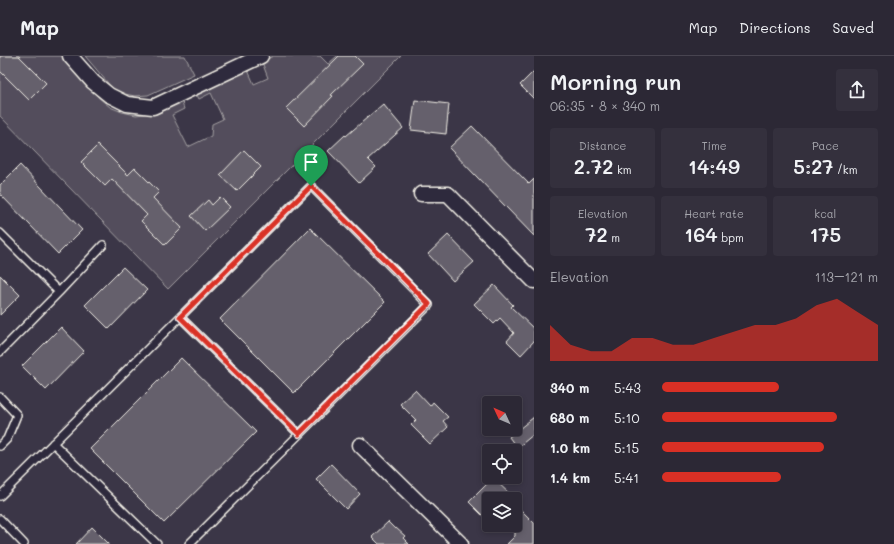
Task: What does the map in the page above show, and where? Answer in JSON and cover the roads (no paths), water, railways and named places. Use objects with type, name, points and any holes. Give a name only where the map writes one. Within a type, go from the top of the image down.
[{"type":"street","points":[[70,56],[92,82],[109,95],[127,104],[153,107],[261,56]]},
{"type":"street","points":[[421,194],[448,194],[534,281]]},
{"type":"street","points":[[360,445],[461,544]]},
{"type":"lane","points":[[0,496],[311,186],[429,304],[189,544]]},
{"type":"lane","points":[[0,232],[59,292]]},
{"type":"lane","points":[[0,352],[103,246]]},
{"type":"lane","points":[[180,317],[299,434]]},
{"type":"lane","points":[[0,397],[17,415],[7,439],[0,446]]},
{"type":"lane","points":[[53,443],[157,544]]},
{"type":"lane","points":[[0,519],[24,544]]}]
